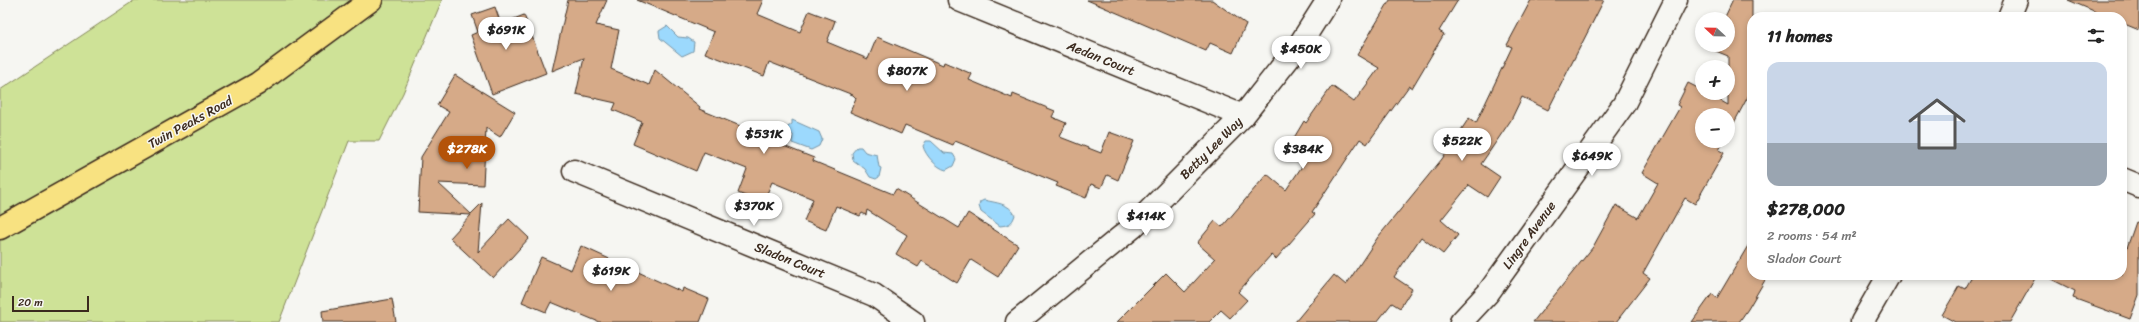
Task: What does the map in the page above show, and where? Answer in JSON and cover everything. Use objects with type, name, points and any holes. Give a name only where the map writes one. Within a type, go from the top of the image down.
[{"type":"main road","name":"Twin Peaks Road","points":[[0,228],[257,84],[371,0]]},
{"type":"street","name":"Aedan Court","points":[[959,0],[1243,116]]},
{"type":"street","name":"Betty Lee Way","points":[[1017,322],[1133,227],[1243,116],[1300,44],[1328,0]]},
{"type":"street","name":"Lingre Avenue","points":[[1461,322],[1488,293],[1624,104],[1676,0]]},
{"type":"street","points":[[2012,12],[2016,0]]},
{"type":"street","name":"Sladon Court","points":[[574,171],[874,295],[913,322]]},
{"type":"street","points":[[2127,181],[2139,186]]},
{"type":"street","points":[[1862,322],[1886,280]]},
{"type":"green space","points":[[135,0],[442,0],[403,93],[379,141],[349,141],[279,322],[0,322],[0,90]]},
{"type":"water","points":[[667,26],[678,37],[688,38],[694,42],[693,51],[682,56],[660,38],[659,31]]},
{"type":"water","points":[[792,120],[819,132],[822,139],[819,146],[811,150],[792,143],[793,135],[785,129],[792,124]]},
{"type":"water","points":[[926,141],[931,141],[944,153],[953,154],[956,159],[953,166],[946,170],[935,164],[924,150],[923,146]]},
{"type":"water","points":[[857,147],[861,147],[865,152],[877,155],[879,167],[881,168],[879,177],[876,179],[870,177],[865,169],[853,160],[852,153]]},
{"type":"water","points":[[984,200],[1002,204],[1009,208],[1015,215],[1013,220],[1008,224],[1000,226],[981,212],[979,206],[980,202]]},
{"type":"building","points":[[568,0],[607,0],[596,25],[619,30],[611,69],[649,85],[655,70],[700,107],[699,109],[762,135],[766,126],[786,134],[781,145],[814,158],[813,161],[893,194],[896,189],[959,228],[968,213],[1018,245],[998,277],[971,260],[957,283],[922,261],[918,267],[896,254],[907,235],[867,210],[866,215],[862,213],[860,216],[836,206],[826,230],[804,221],[813,199],[772,182],[763,203],[738,193],[747,169],[704,152],[696,171],[633,144],[642,122],[613,110],[616,103],[576,94],[584,58],[552,71]]},
{"type":"building","points":[[637,0],[763,0],[757,14],[800,32],[809,11],[835,21],[827,42],[868,59],[877,37],[943,65],[944,62],[972,74],[969,80],[1012,98],[1013,94],[1055,111],[1052,117],[1066,123],[1060,137],[1101,153],[1109,132],[1134,141],[1118,180],[1107,175],[1101,188],[1091,184],[1086,198],[1056,186],[1058,183],[955,141],[953,145],[905,125],[901,134],[850,112],[856,98],[853,95],[769,62],[764,76],[705,53],[714,32]]},
{"type":"building","points":[[1087,0],[1212,0],[1246,24],[1233,53],[1210,43],[1206,51]]},
{"type":"building","points":[[1390,0],[1458,0],[1439,31],[1444,34],[1412,88],[1409,86],[1367,144],[1360,139],[1312,212],[1315,214],[1276,259],[1271,255],[1238,292],[1247,300],[1230,318],[1221,310],[1209,322],[1117,322],[1166,273],[1185,292],[1215,259],[1197,243],[1215,221],[1222,227],[1267,174],[1286,190],[1311,153],[1292,141],[1304,121],[1306,123],[1332,86],[1354,102],[1379,68],[1357,55]]},
{"type":"building","points":[[1531,0],[1604,0],[1548,110],[1522,97],[1511,120],[1481,164],[1500,177],[1487,197],[1469,185],[1441,220],[1458,235],[1443,254],[1421,237],[1394,277],[1412,289],[1400,308],[1392,303],[1377,322],[1295,322],[1334,275],[1346,285],[1378,237],[1442,159],[1469,118],[1476,123],[1512,47],[1507,45]]},
{"type":"building","points":[[1733,0],[1752,0],[1752,12],[1747,12],[1747,98],[1735,121],[1735,108],[1695,108],[1695,148],[1720,148],[1719,150],[1724,153],[1695,204],[1685,198],[1643,273],[1650,278],[1616,322],[1533,322],[1593,247],[1616,205],[1638,218],[1658,183],[1642,173],[1680,107],[1677,105],[1688,83],[1695,86],[1695,100],[1719,100],[1728,105],[1728,100],[1735,100],[1735,60],[1728,60],[1728,56],[1718,52],[1735,52],[1735,12],[1727,12]]},
{"type":"building","points":[[2068,0],[2139,0],[2139,30],[2127,25],[2127,12],[2096,12]]},
{"type":"building","points":[[495,7],[501,24],[524,15],[546,73],[492,94],[471,35],[478,32],[472,15]]},
{"type":"building","points":[[455,75],[515,112],[500,137],[486,128],[483,185],[438,183],[471,214],[482,203],[478,252],[509,219],[529,238],[493,278],[450,238],[471,215],[418,212],[421,157],[449,112],[437,105]]},
{"type":"building","points":[[2136,222],[2139,223],[2139,295],[2130,319],[2073,298],[2075,291],[2053,280],[2127,280],[2127,248]]},
{"type":"building","points":[[581,246],[682,292],[683,288],[709,299],[700,322],[599,322],[551,302],[546,312],[522,302],[541,257],[571,270]]},
{"type":"building","points":[[1747,247],[1747,280],[1765,280],[1739,322],[1692,322],[1712,294],[1717,298]]},
{"type":"building","points":[[1970,280],[2034,280],[2010,322],[1955,322],[1942,315],[1959,286],[1965,289]]},
{"type":"building","points":[[392,299],[396,322],[323,322],[322,311]]}]
